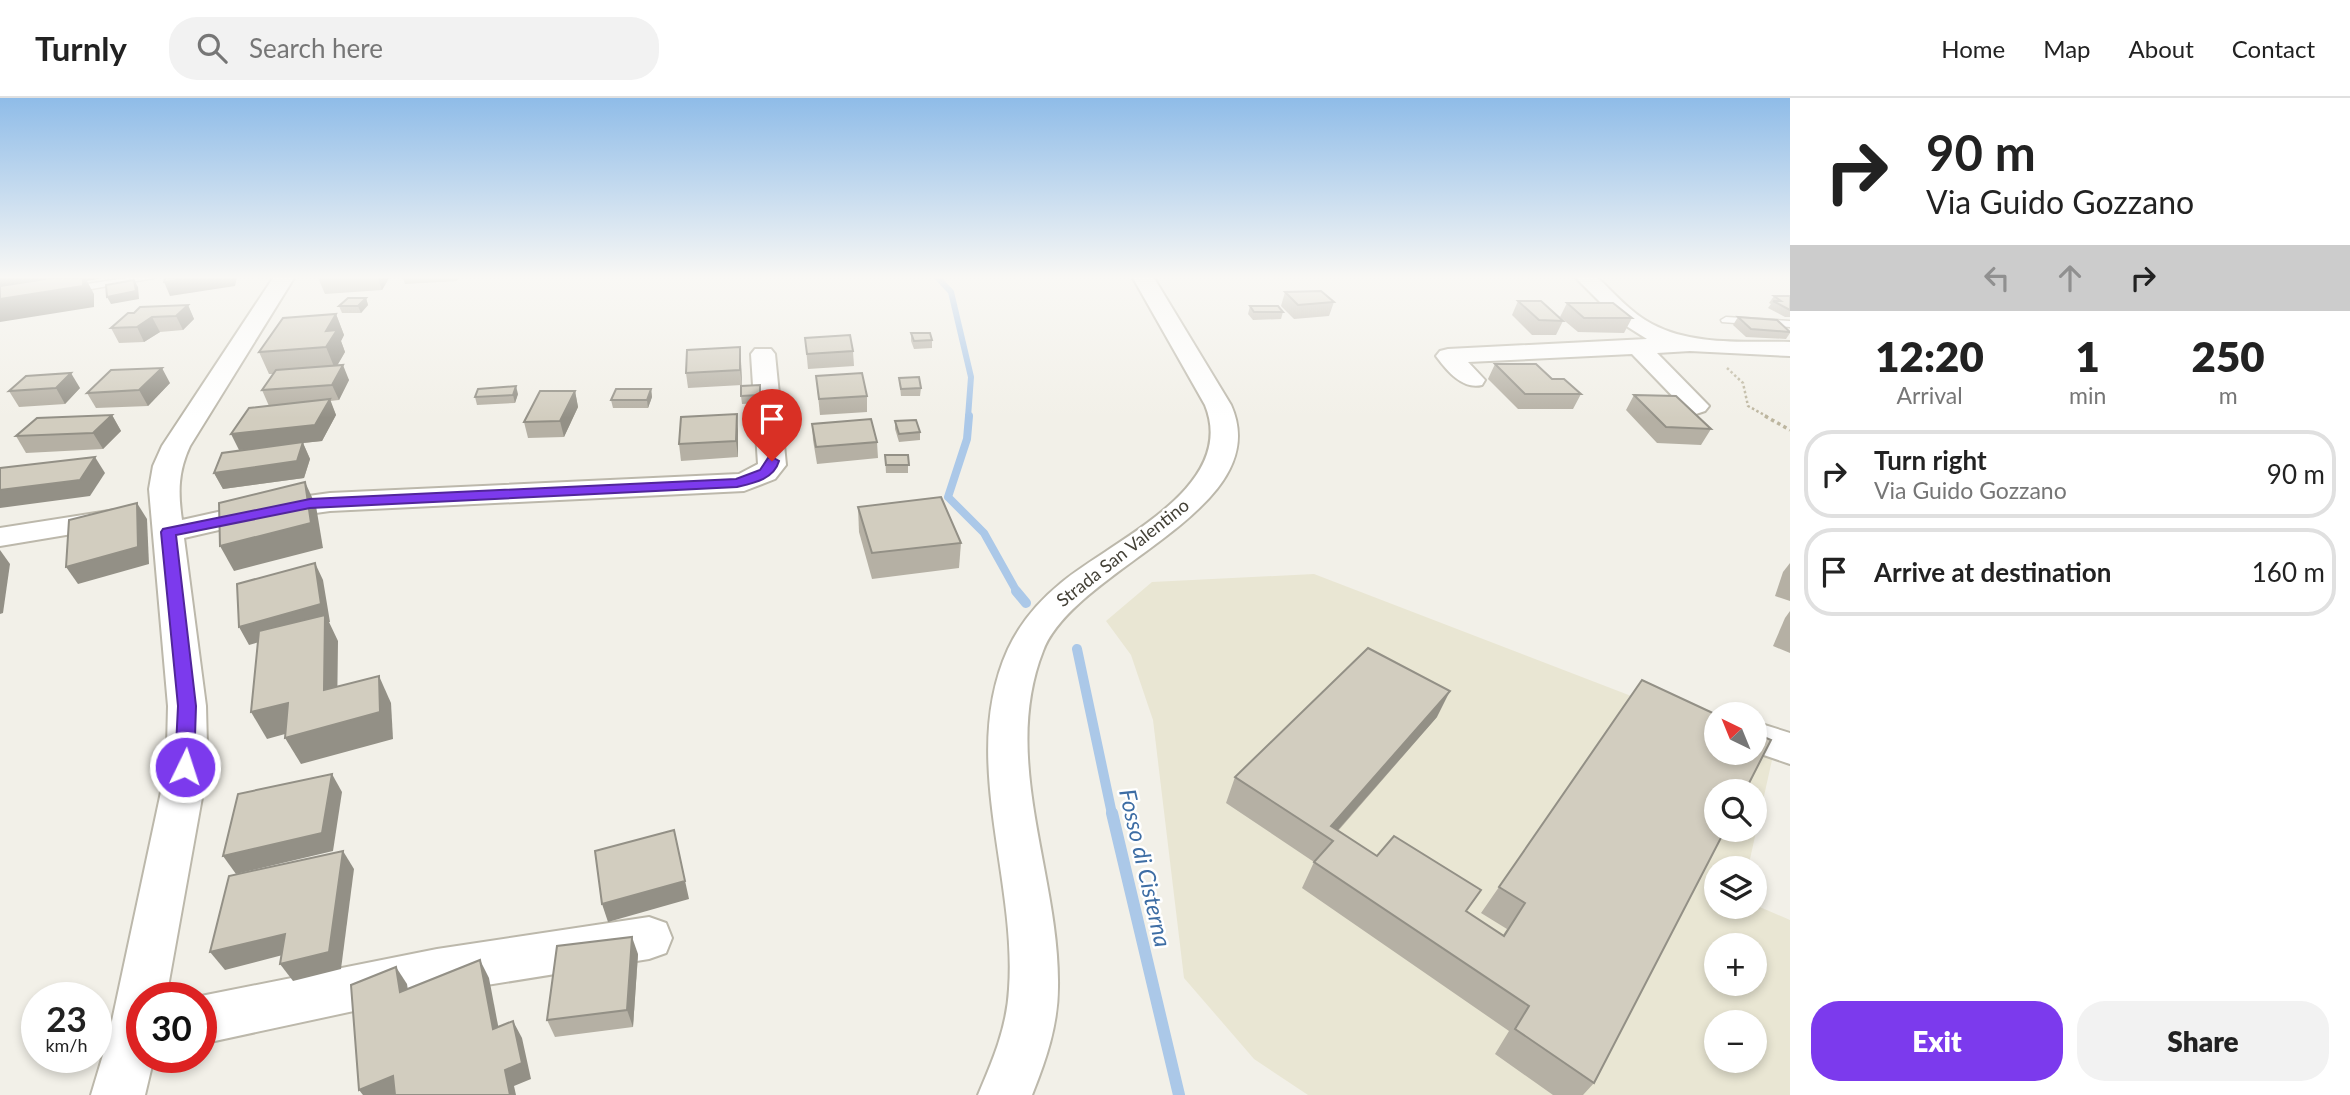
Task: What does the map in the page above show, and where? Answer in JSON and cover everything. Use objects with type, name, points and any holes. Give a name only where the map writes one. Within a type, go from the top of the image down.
[{"type":"street","points":[[147,982],[187,747],[187,706],[163,483],[172,452],[254,325]]},
{"type":"street","name":"Strada San Valentino","points":[[1005,1095],[1024,1049],[1033,999],[1032,947],[1010,757],[1011,699],[1026,648],[1042,620],[1081,583],[1191,501],[1214,473],[1225,444],[1226,433],[1221,412],[1170,325]]},
{"type":"street","points":[[1640,325],[1645,329],[1699,344]]},
{"type":"street","points":[[1473,380],[1448,356],[1699,344],[1790,349]]},
{"type":"street","points":[[1639,348],[1696,406]]},
{"type":"street","points":[[0,537],[167,521],[310,503],[744,482],[765,473],[772,465],[763,354]]},
{"type":"street","points":[[1768,741],[1790,749]]},
{"type":"street","points":[[217,1017],[437,971],[649,938]]},
{"type":"street","points":[[118,1095],[126,1071]]},
{"type":"path","points":[[1699,344],[1743,383],[1748,406],[1790,430]]},
{"type":"shaded area","points":[[1314,574],[1704,724],[1704,765],[1768,765],[1768,751],[1774,751],[1767,782],[1767,779],[1704,779],[1704,842],[1754,842],[1751,856],[1704,856],[1704,919],[1767,919],[1767,910],[1790,920],[1790,1095],[1308,1095],[1254,1059],[1184,978],[1153,720],[1131,655],[1106,621],[1152,582]]},
{"type":"building","points":[[115,325],[141,325],[137,327],[111,328]]},
{"type":"building","points":[[278,325],[330,325],[326,331],[337,330],[326,347],[259,352]]},
{"type":"building","points":[[1746,325],[1782,325],[1790,332],[1751,329]]},
{"type":"building","points":[[911,333],[930,333],[932,340],[914,341]]},
{"type":"building","points":[[850,335],[853,351],[807,354],[805,338]]},
{"type":"building","points":[[740,347],[740,370],[686,373],[687,350]]},
{"type":"building","points":[[1495,364],[1536,364],[1552,379],[1564,379],[1581,394],[1525,394]]},
{"type":"building","points":[[343,365],[332,385],[262,390],[276,370]]},
{"type":"building","points":[[162,368],[139,390],[87,393],[111,370]]},
{"type":"building","points":[[71,373],[56,388],[9,391],[26,376]]},
{"type":"building","points":[[862,373],[867,396],[819,399],[816,376]]},
{"type":"building","points":[[919,377],[921,388],[901,389],[899,378]]},
{"type":"building","points":[[760,385],[760,395],[741,396],[741,386]]},
{"type":"building","points":[[516,386],[513,395],[475,397],[478,389]]},
{"type":"building","points":[[616,389],[651,389],[647,400],[611,400]]},
{"type":"building","points":[[540,391],[575,391],[560,421],[524,422]]},
{"type":"building","points":[[1634,395],[1676,396],[1711,429],[1666,427]]},
{"type":"building","points":[[330,399],[315,425],[231,434],[249,408]]},
{"type":"building","points":[[737,414],[736,441],[679,444],[681,417]]},
{"type":"building","points":[[112,415],[93,433],[16,436],[37,418]]},
{"type":"building","points":[[871,419],[877,442],[816,447],[812,424]]},
{"type":"building","points":[[916,420],[920,432],[899,434],[895,421]]},
{"type":"building","points":[[303,442],[297,461],[214,473],[222,453]]},
{"type":"building","points":[[885,455],[908,455],[909,465],[886,465]]},
{"type":"building","points":[[95,457],[80,480],[0,490],[0,468]]},
{"type":"building","points":[[305,482],[311,523],[220,546],[219,503]]},
{"type":"building","points":[[941,497],[961,543],[872,553],[858,507]]},
{"type":"building","points":[[137,503],[138,547],[66,567],[69,520]]},
{"type":"building","points":[[315,563],[321,604],[239,627],[237,584]]},
{"type":"building","points":[[325,615],[324,690],[379,676],[380,712],[285,738],[288,703],[251,712],[259,631]]},
{"type":"building","points":[[1368,648],[1450,691],[1331,826],[1377,856],[1394,836],[1481,890],[1466,911],[1504,936],[1525,903],[1499,887],[1642,680],[1704,709],[1704,765],[1758,765],[1751,779],[1704,779],[1704,842],[1719,842],[1712,856],[1704,856],[1704,871],[1594,1083],[1515,1029],[1529,1006],[1314,862],[1333,841],[1235,777]]},
{"type":"building","points":[[332,774],[322,833],[223,856],[238,794]]},
{"type":"building","points":[[674,830],[685,881],[602,904],[595,851]]},
{"type":"building","points":[[343,851],[329,952],[280,964],[285,934],[210,952],[229,876]]},
{"type":"building","points":[[632,937],[627,1010],[547,1020],[557,946]]},
{"type":"building","points":[[480,960],[493,1029],[513,1021],[522,1063],[505,1070],[510,1095],[395,1095],[393,1076],[359,1090],[351,985],[396,967],[400,992]]},
{"type":"waterway","name":"Fosso di Cisterna","points":[[959,325],[971,377],[968,417]]},
{"type":"waterway","name":"Fosso di Cisterna","points":[[969,416],[967,439],[948,497],[984,533],[1017,592]]},
{"type":"waterway","name":"Fosso di Cisterna","points":[[1016,591],[1026,603]]},
{"type":"waterway","name":"Fosso di Cisterna","points":[[1077,649],[1112,814]]},
{"type":"waterway","name":"Fosso di Cisterna","points":[[1112,813],[1179,1095]]},
{"type":"route","points":[[185,767],[187,706],[168,532],[310,503],[737,483],[765,473],[770,469],[772,461]]}]
